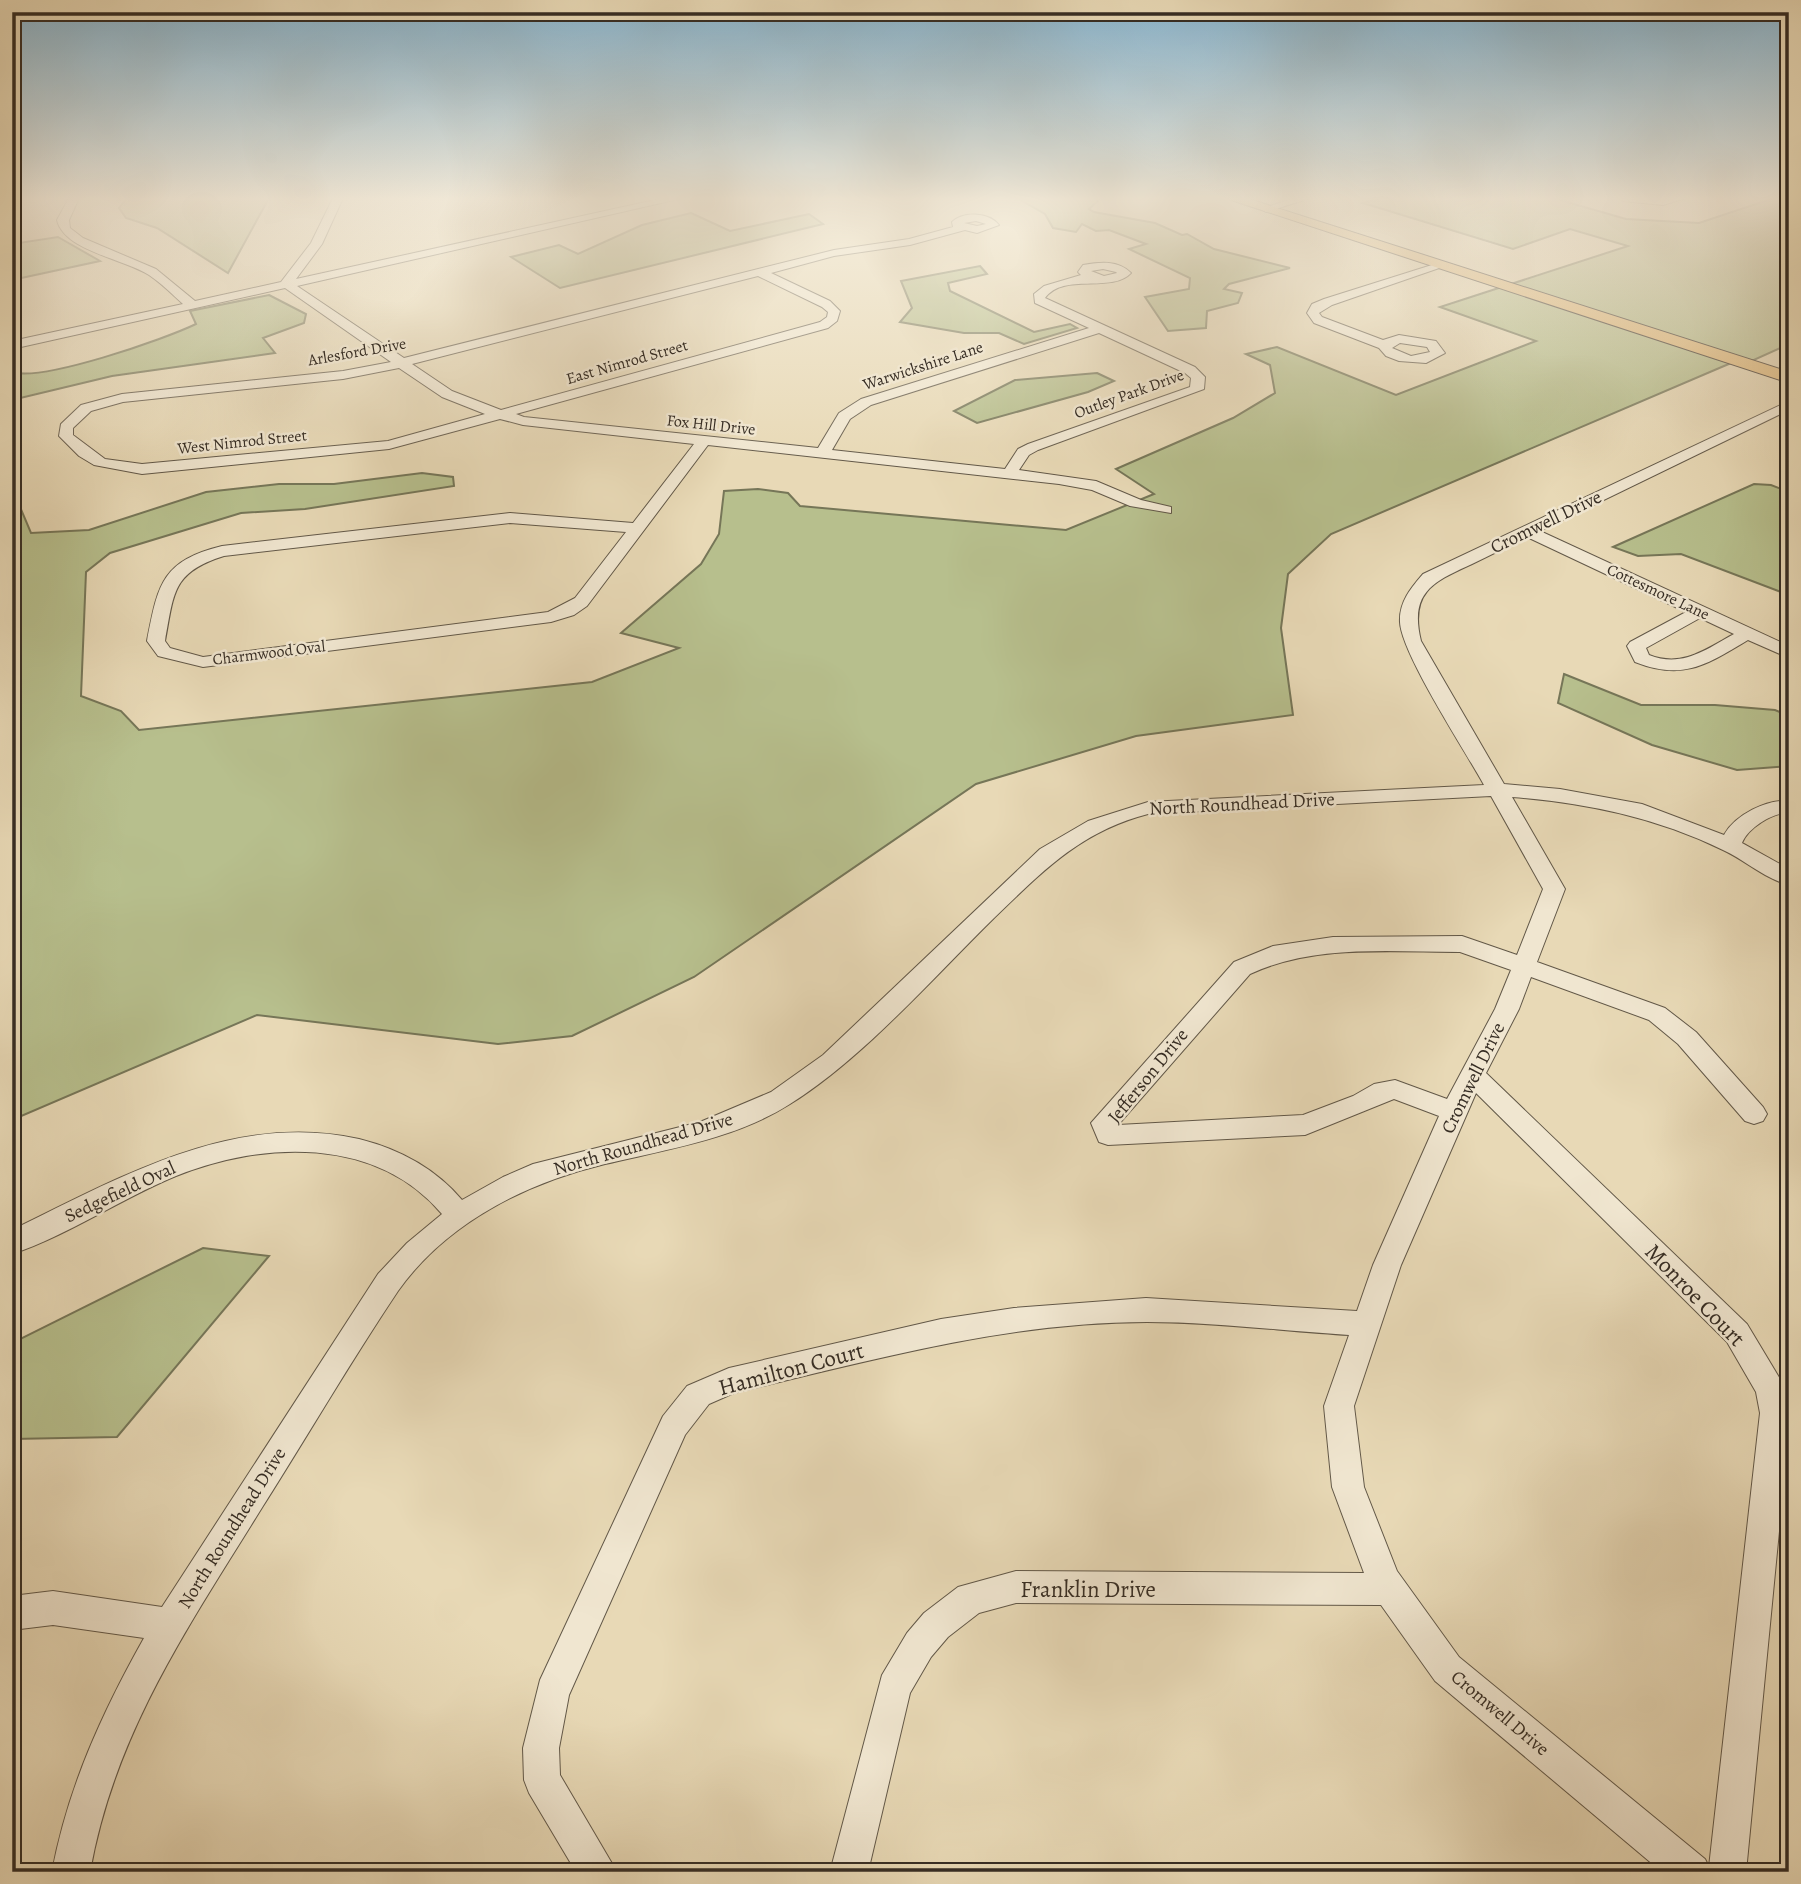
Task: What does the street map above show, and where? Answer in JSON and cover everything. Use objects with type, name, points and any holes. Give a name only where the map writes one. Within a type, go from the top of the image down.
[{"type":"main road","points":[[1501,286],[1789,378]]},
{"type":"street","points":[[169,286],[192,305]]},
{"type":"street","points":[[12,345],[277,286]]},
{"type":"street","name":"Fox Hill Drive","points":[[289,286],[447,394],[502,415],[550,425],[1010,473],[1096,486],[1136,503],[1165,510]]},
{"type":"street","name":"Arlesford Drive","points":[[122,398],[343,376],[705,286]]},
{"type":"street","name":"East Nimrod Street","points":[[502,415],[824,325],[833,318],[834,310],[826,304],[789,286]]},
{"type":"street","name":"Outley Park Drive","points":[[1010,473],[1023,452],[1033,447],[1197,388],[1199,377],[1190,370],[1040,300],[1040,294],[1059,286]]},
{"type":"street","points":[[1378,286],[1316,307],[1313,313],[1318,320],[1384,345]]},
{"type":"street","name":"Warwickshire Lane","points":[[822,454],[844,416],[866,402],[1098,329]]},
{"type":"street","name":"West Nimrod Street","points":[[122,398],[86,408],[66,427],[66,436],[88,459],[119,467],[142,469],[389,445],[502,415]]},
{"type":"street","name":"Cromwell Drive","points":[[1692,1872],[1447,1669],[1390,1589],[1348,1487],[1339,1406],[1387,1265],[1454,1112],[1507,1009],[1554,889],[1412,640],[1406,619],[1408,603],[1429,578],[1789,405]]},
{"type":"street","name":"Charmwood Oval","points":[[639,528],[510,518],[222,551],[182,565],[170,576],[156,640],[164,652],[203,662],[551,617],[568,611],[581,602],[639,528],[704,442]]},
{"type":"street","name":"Cottesmore Lane","points":[[1527,531],[1789,653]]},
{"type":"street","points":[[1700,611],[1636,646],[1641,658],[1658,666],[1682,668],[1746,634]]},
{"type":"street","name":"North Roundhead Drive","points":[[71,1872],[102,1755],[170,1625],[373,1305],[404,1262],[460,1216],[511,1184],[598,1154],[707,1129],[760,1110],[802,1086],[832,1061],[1048,854],[1078,832],[1109,817],[1148,808],[1498,790],[1560,795],[1642,810],[1730,845],[1788,875]]},
{"type":"street","points":[[1730,845],[1735,832],[1774,806],[1789,807]]},
{"type":"street","name":"Jefferson Drive","points":[[1454,1112],[1395,1089],[1383,1091],[1362,1103],[1306,1125],[1108,1135],[1104,1123],[1231,978],[1242,968],[1273,954],[1333,945],[1462,944],[1524,965]]},
{"type":"street","points":[[1524,965],[1657,1014],[1687,1038],[1754,1114]]},
{"type":"street","name":"Monroe Court","points":[[1473,1075],[1737,1333],[1771,1389],[1775,1413],[1727,1872]]},
{"type":"street","name":"Sedgefield Oval","points":[[12,1243],[168,1168],[225,1151],[270,1143],[318,1143],[358,1149],[397,1163],[431,1185],[460,1216]]},
{"type":"street","name":"Hamilton Court","points":[[598,1872],[542,1780],[541,1748],[552,1692],[582,1632],[674,1426],[698,1395],[729,1381],[927,1334],[1014,1320],[1146,1310],[1367,1324]]},
{"type":"street","name":"Franklin Drive","points":[[849,1872],[894,1687],[919,1645],[936,1625],[970,1599],[1016,1587],[1390,1589]]},
{"type":"street","points":[[12,1613],[53,1608],[170,1625]]},
{"type":"green space","points":[[903,286],[949,286],[950,291],[1034,332],[1070,324],[1077,328],[1024,344],[999,333],[964,333],[900,322],[912,308]]},
{"type":"green space","points":[[1189,286],[1227,286],[1224,289],[1242,293],[1238,303],[1207,311],[1206,328],[1168,331],[1145,297],[1189,289]]},
{"type":"green space","points":[[1505,286],[1789,286],[1789,344],[1745,364],[1736,361],[1331,534],[1288,574],[1281,628],[1293,715],[1136,736],[976,784],[694,977],[572,1036],[498,1044],[257,1015],[12,1120],[12,488],[31,533],[89,530],[206,492],[279,484],[334,484],[422,473],[453,477],[454,486],[305,509],[241,513],[110,553],[86,572],[81,696],[121,711],[139,730],[592,682],[679,648],[621,633],[701,564],[719,534],[724,491],[758,489],[788,493],[800,506],[1066,530],[1154,494],[1116,469],[1233,418],[1275,393],[1270,365],[1246,354],[1277,347],[1396,395],[1536,341],[1440,307]]},
{"type":"green space","points":[[269,295],[306,314],[304,323],[263,338],[275,353],[112,376],[12,400],[12,372],[49,371],[104,357],[196,324],[190,311]]},
{"type":"green space","points":[[1097,373],[1114,381],[1088,392],[977,423],[954,411],[1015,380]]},
{"type":"green space","points":[[1754,484],[1771,485],[1789,492],[1789,595],[1681,554],[1638,556],[1613,547]]},
{"type":"green space","points":[[1564,674],[1641,705],[1715,705],[1775,710],[1789,716],[1789,766],[1737,770],[1652,745],[1558,703]]},
{"type":"green space","points":[[203,1248],[269,1256],[117,1437],[12,1439],[12,1343]]}]
